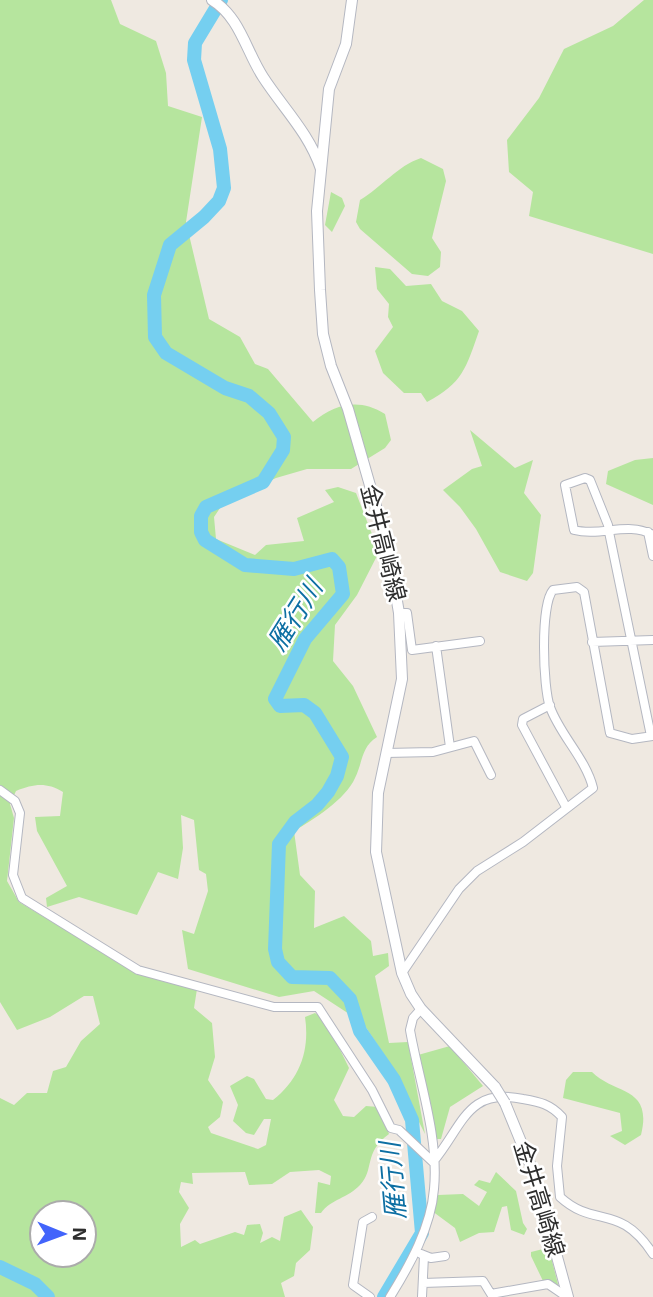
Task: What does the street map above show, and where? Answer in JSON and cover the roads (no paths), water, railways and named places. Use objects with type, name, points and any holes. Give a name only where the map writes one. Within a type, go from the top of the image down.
[{"type":"main road","name":"金井高崎線","points":[[212,0],[224,8],[236,25],[262,76],[313,145],[322,171],[317,211],[323,334],[348,409],[388,548],[400,613],[402,679],[378,793],[376,852],[401,973],[421,1009],[495,1087],[505,1103],[535,1176],[568,1297]]},
{"type":"main road","points":[[322,171],[330,89],[346,44],[352,0]]},
{"type":"street","points":[[401,973],[459,889],[477,870],[523,842],[566,807],[591,791],[593,785],[550,705],[543,628],[550,592],[583,589],[610,733],[632,739],[652,736],[609,532],[590,480],[585,478],[566,483],[572,528],[609,532],[634,527],[650,534],[653,556]]},
{"type":"street","points":[[400,613],[407,613],[412,650],[481,641]]},
{"type":"street","points":[[592,642],[653,640]]},
{"type":"street","points":[[436,646],[450,747]]},
{"type":"street","points":[[550,705],[523,719],[522,725],[566,807]]},
{"type":"street","points":[[386,753],[433,752],[474,741],[491,775]]},
{"type":"street","points":[[0,790],[15,801],[20,813],[13,875],[22,898],[138,970],[274,1007],[318,1007],[355,1070],[372,1090],[391,1128],[399,1130],[418,1145],[433,1162]]},
{"type":"street","points":[[390,1297],[417,1249],[434,1189],[433,1162],[410,1030],[413,1018],[421,1009]]},
{"type":"street","points":[[433,1162],[472,1106],[492,1096],[504,1094],[549,1104],[562,1117],[557,1166],[560,1197],[571,1207],[585,1213],[624,1222],[634,1228],[653,1254]]},
{"type":"street","points":[[370,1297],[353,1285],[363,1222],[372,1217]]},
{"type":"street","points":[[417,1249],[424,1256],[445,1256]]},
{"type":"street","points":[[422,1297],[424,1256]]},
{"type":"street","points":[[423,1283],[483,1281],[491,1294],[548,1284],[568,1297]]},
{"type":"waterway","name":"雁行川","points":[[221,0],[195,43],[194,60],[220,149],[224,188],[219,201],[204,217],[170,245],[154,295],[155,337],[166,353],[225,388],[249,396],[269,413],[284,437],[283,450],[263,482],[206,507],[201,516],[201,532],[205,540],[245,565],[294,569],[332,559],[339,567],[343,594],[305,639],[275,699],[280,706],[304,705],[315,713],[342,757],[337,776],[328,792],[317,805],[295,822],[279,844],[275,949],[278,962],[292,977],[330,978],[350,999],[360,1031],[394,1080],[412,1120],[422,1233],[384,1297]]},
{"type":"waterway","points":[[0,1267],[35,1284],[48,1297]]}]
